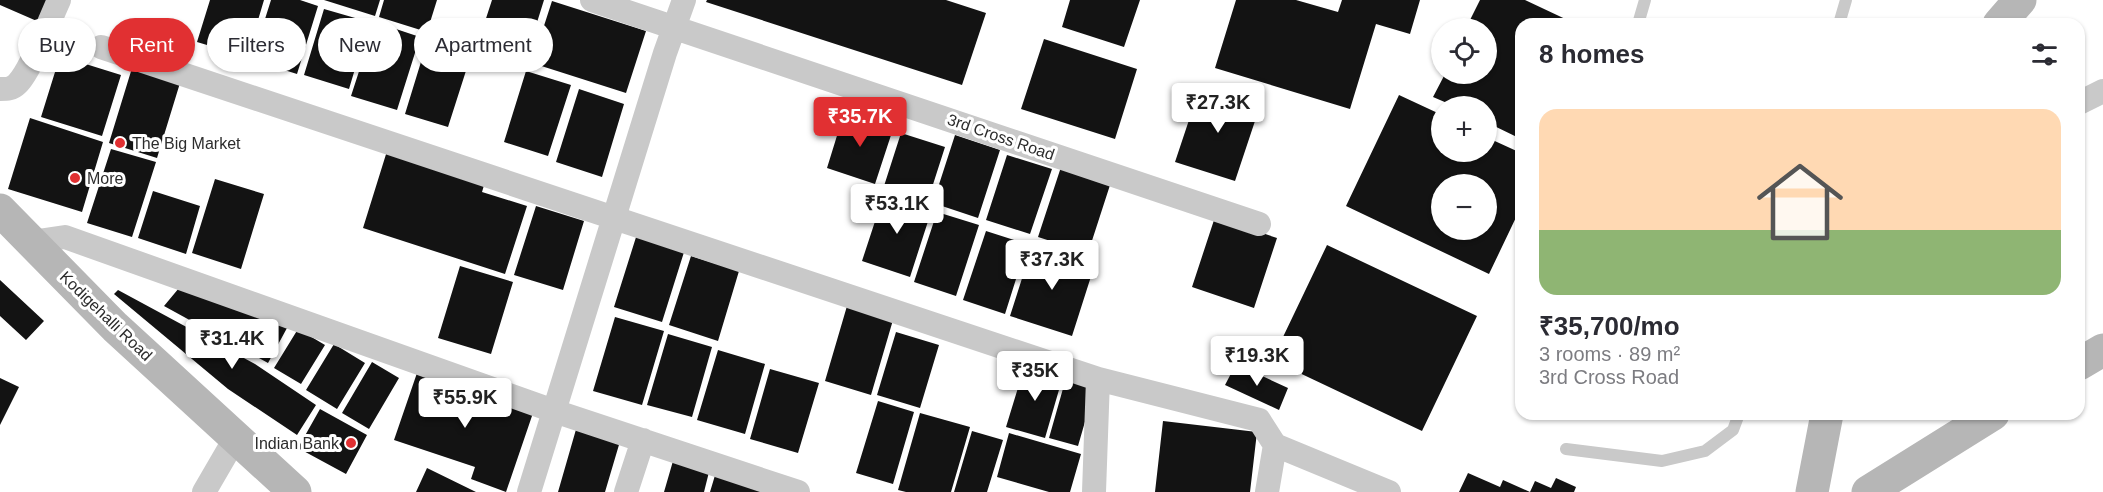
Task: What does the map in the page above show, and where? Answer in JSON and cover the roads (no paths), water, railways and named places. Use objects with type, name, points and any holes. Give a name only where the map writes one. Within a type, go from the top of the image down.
[{"type":"main road","points":[[2005,18],[2020,0]]},
{"type":"main road","name":"Kodigehalli Road","points":[[0,210],[115,327],[295,492]]},
{"type":"main road","points":[[2085,360],[2103,350]]},
{"type":"main road","points":[[1812,492],[1826,420]]},
{"type":"main road","points":[[1868,492],[1983,420]]},
{"type":"street","points":[[0,88],[9,89],[18,84],[31,62],[59,0]]},
{"type":"street","name":"3rd Cross Road","points":[[592,0],[1259,224]]},
{"type":"street","points":[[529,492],[684,0]]},
{"type":"street","points":[[101,47],[1098,379],[1259,420],[1275,445],[1389,492]]},
{"type":"street","points":[[2085,100],[2103,91]]},
{"type":"street","points":[[31,242],[65,237],[554,411],[798,492]]},
{"type":"street","points":[[1094,492],[1098,379]]},
{"type":"street","points":[[204,492],[236,437]]},
{"type":"street","points":[[626,492],[643,440]]},
{"type":"street","points":[[1267,492],[1275,445]]},
{"type":"lane","points":[[1640,18],[1645,0]]},
{"type":"lane","points":[[1841,18],[1846,0]]},
{"type":"lane","points":[[1566,449],[1662,461],[1705,451],[1733,430],[1736,420]]},
{"type":"place","name":"The Big Market","points":[[120,143]]},
{"type":"place","name":"More","points":[[75,178]]},
{"type":"place","name":"Indian Bank","points":[[351,443]]}]
